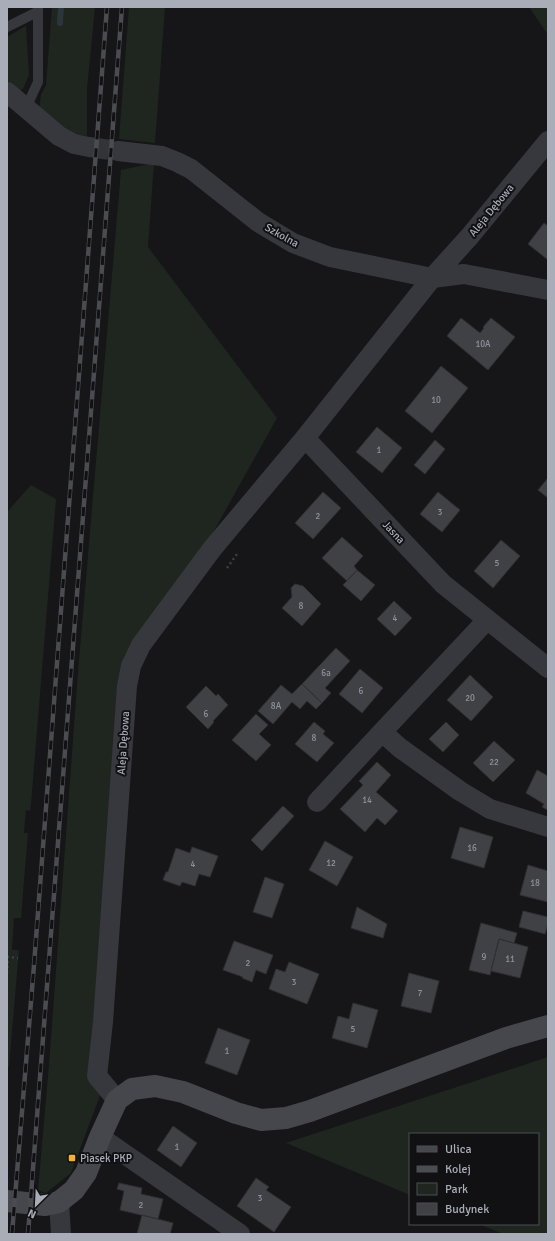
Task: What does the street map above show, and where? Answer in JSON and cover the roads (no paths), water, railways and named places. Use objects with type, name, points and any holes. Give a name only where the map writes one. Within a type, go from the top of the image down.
[{"type":"street","points":[[7,92],[59,136],[74,144],[89,147]]},
{"type":"street","name":"Aleja Dębowa","points":[[117,1100],[97,1076],[103,1022],[128,686],[131,666],[141,645],[212,549],[305,438],[432,278],[470,236],[548,141]]},
{"type":"street","name":"Szkolna","points":[[118,151],[162,156],[186,167],[258,222],[293,243],[330,257],[432,278],[464,274],[548,290]]},
{"type":"street","name":"Jasna","points":[[305,438],[443,584],[548,668]]},
{"type":"street","points":[[317,802],[487,620]]},
{"type":"street","points":[[382,732],[400,748],[460,791],[490,809],[548,827]]},
{"type":"street","points":[[7,1201],[45,1205],[59,1202],[74,1190],[86,1173],[117,1100],[132,1088],[155,1086],[183,1092],[236,1113],[261,1120],[286,1118],[310,1111],[506,1038],[548,1026]]},
{"type":"street","points":[[100,1137],[240,1234]]},
{"type":"street","points":[[59,1202],[61,1234]]},
{"type":"lane","points":[[7,27],[37,9]]},
{"type":"lane","points":[[26,108],[38,82],[37,9]]},
{"type":"waterway","points":[[60,23],[61,7]]},
{"type":"tunnel","points":[[89,147],[118,151]]},
{"type":"railway","points":[[12,1234],[107,7]]},
{"type":"railway","points":[[28,1234],[122,7]]},
{"type":"place","name":"Piasek PKP","points":[[72,1158]]}]
